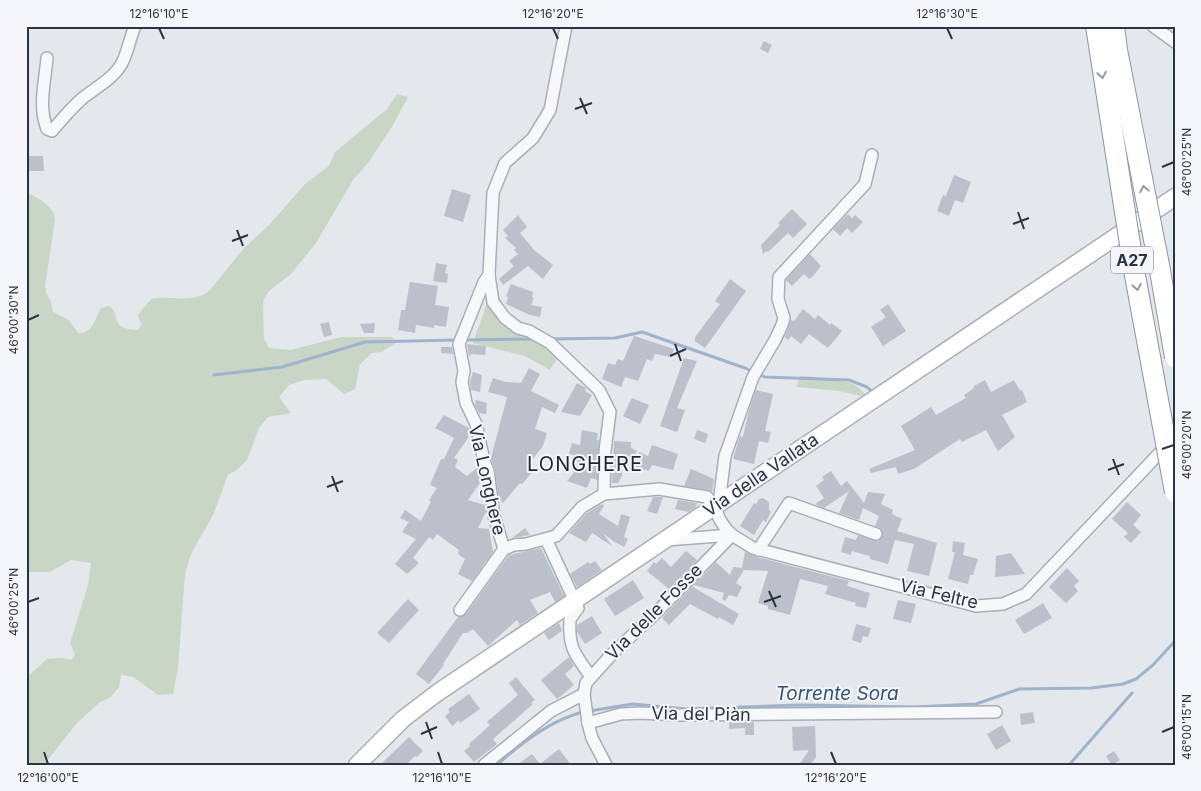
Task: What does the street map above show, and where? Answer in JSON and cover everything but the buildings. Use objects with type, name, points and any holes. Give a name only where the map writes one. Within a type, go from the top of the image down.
[{"type":"highway","name":"A27","points":[[1096,26],[1134,270],[1175,492]]},
{"type":"highway","name":"A27","points":[[1114,26],[1175,357]]},
{"type":"main road","name":"Via della Vallata","points":[[357,765],[403,719],[437,693],[719,503],[1173,203]]},
{"type":"street","points":[[48,58],[42,101],[43,117],[47,129],[52,131],[84,97],[104,84],[122,63],[135,26]]},
{"type":"street","points":[[566,26],[550,110],[533,138],[505,163],[493,193],[490,275],[493,302],[505,318],[518,328],[529,331],[550,343],[599,390],[610,412],[605,451],[604,494]]},
{"type":"street","points":[[1153,26],[1175,42]]},
{"type":"street","points":[[719,503],[725,456],[753,377],[776,340],[784,318],[778,299],[779,278],[865,184],[872,155]]},
{"type":"street","name":"Via Longhere","points":[[490,275],[484,282],[459,344],[464,371],[462,382],[466,402],[476,424],[488,471],[494,516],[504,549],[556,536],[582,507],[604,494],[659,489],[707,498],[719,503]]},
{"type":"street","name":"Via Feltre","points":[[719,503],[720,520],[732,535],[758,550],[976,606],[1003,604],[1026,594],[1175,437]]},
{"type":"street","points":[[758,550],[789,503],[876,534]]},
{"type":"street","points":[[666,540],[732,535]]},
{"type":"street","name":"Via delle Fosse","points":[[585,699],[586,683],[591,676],[732,535]]},
{"type":"street","points":[[546,538],[578,608],[570,619],[570,644],[591,676]]},
{"type":"street","points":[[460,610],[504,549]]},
{"type":"street","points":[[484,765],[551,711],[585,699],[592,738],[606,765]]},
{"type":"street","name":"Via del Piàn","points":[[588,722],[630,713],[690,715],[996,712]]},
{"type":"green space","points":[[397,94],[408,97],[393,125],[368,163],[353,180],[316,243],[291,274],[269,291],[263,301],[264,339],[269,348],[291,350],[341,337],[392,337],[396,343],[381,352],[372,353],[360,364],[355,389],[344,394],[326,379],[304,380],[289,385],[279,397],[291,413],[268,417],[259,428],[247,460],[228,475],[213,515],[191,554],[185,574],[178,668],[173,694],[158,695],[133,677],[121,675],[119,687],[111,697],[100,702],[76,724],[44,765],[26,765],[26,678],[47,659],[61,658],[72,660],[75,654],[70,643],[88,585],[91,563],[71,560],[50,572],[28,572],[26,583],[26,193],[45,203],[54,214],[55,220],[45,287],[53,312],[69,320],[78,333],[87,331],[93,325],[101,308],[109,306],[115,313],[119,324],[129,329],[138,330],[142,324],[138,315],[151,299],[189,298],[203,295],[209,291],[244,248],[269,225],[305,184],[329,166],[335,152],[387,109]]},
{"type":"green space","points":[[487,303],[515,332],[531,341],[541,341],[559,356],[550,370],[525,356],[473,343]]},
{"type":"green space","points":[[800,376],[844,381],[859,388],[865,394],[861,396],[839,391],[797,387]]},
{"type":"waterway","points":[[550,339],[615,338],[642,332],[745,368],[765,377],[849,380],[867,387],[873,393]]},
{"type":"waterway","points":[[463,340],[534,339]]},
{"type":"waterway","points":[[214,375],[282,367],[365,342],[457,340]]},
{"type":"waterway","name":"Torrente Sora","points":[[589,711],[633,704],[686,709],[800,705],[914,707],[976,704],[1019,689],[1091,688],[1123,684],[1136,679],[1153,665],[1175,641]]},
{"type":"waterway","points":[[1069,765],[1132,693]]},
{"type":"waterway","name":"Torrente Sora","points":[[497,765],[548,726],[583,712]]},
{"type":"district","name":"LONGHERE","points":[[585,464]]}]
